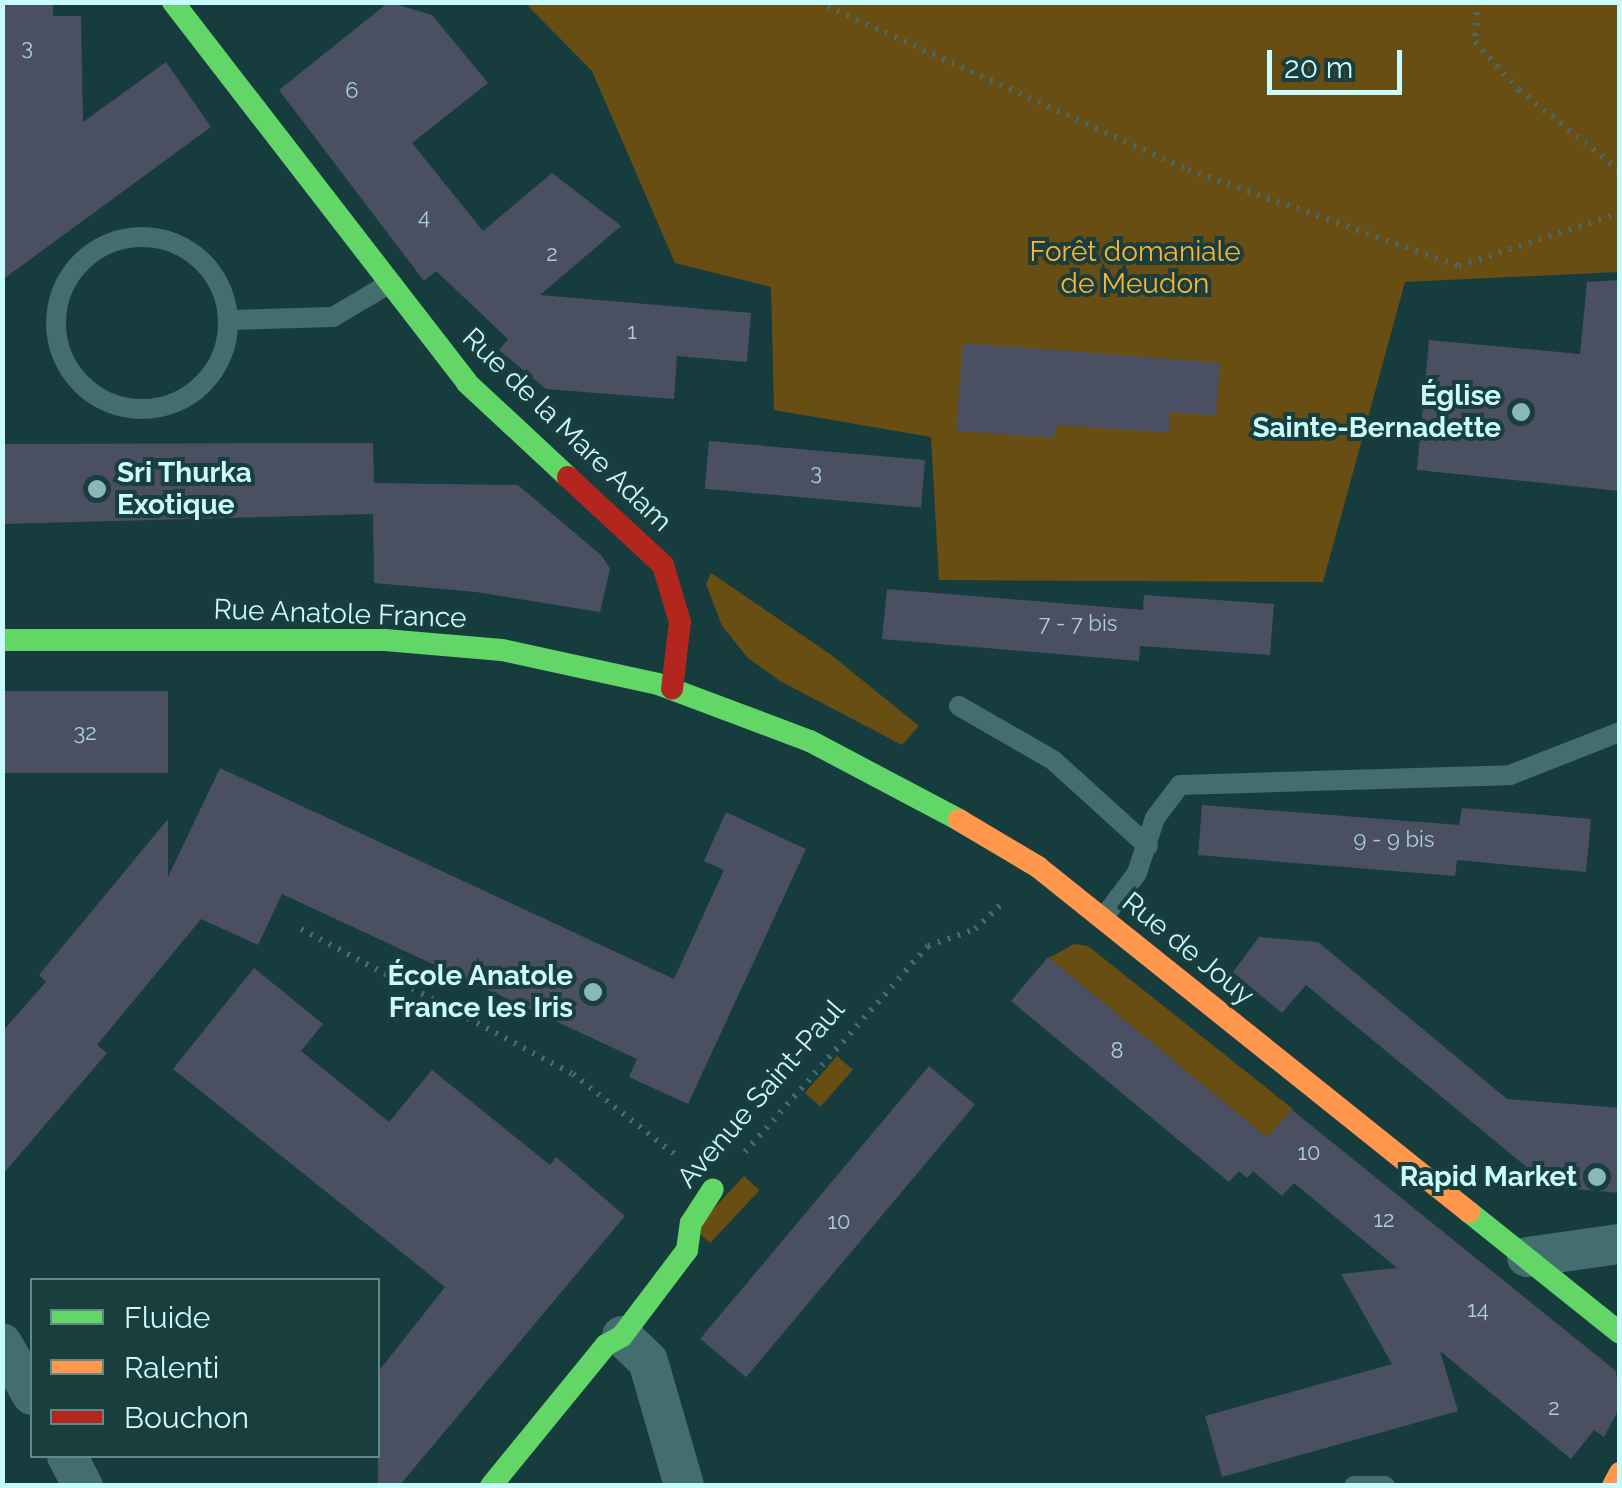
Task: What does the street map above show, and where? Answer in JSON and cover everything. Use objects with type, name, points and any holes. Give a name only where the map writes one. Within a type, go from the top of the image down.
[{"type":"main road","name":"Rue de la Mare Adam","points":[[173,2],[387,286],[467,383],[663,565],[680,622],[672,689]]},
{"type":"main road","name":"Rue Anatole France","points":[[2,640],[386,640],[502,650],[672,689]]},
{"type":"main road","name":"Rue de Jouy","points":[[672,689],[810,742],[925,800],[1038,867],[1620,1332]]},
{"type":"main road","name":"Avenue Saint-Paul","points":[[491,1486],[606,1344],[622,1336],[686,1250],[691,1223],[712,1188]]},
{"type":"main road","points":[[1613,1486],[1620,1473]]},
{"type":"street","points":[[1527,1258],[1620,1244]]},
{"type":"street","points":[[622,1336],[648,1361],[684,1486]]},
{"type":"street","points":[[2,1343],[30,1392]]},
{"type":"street","points":[[68,1458],[83,1486]]},
{"type":"lane","points":[[152,237],[197,256],[224,296],[228,320],[226,345],[216,368],[180,401],[157,408],[132,409],[88,390],[65,361],[56,326],[68,279],[83,260],[104,246],[152,237]]},
{"type":"lane","points":[[228,320],[333,316],[387,286]]},
{"type":"lane","points":[[959,706],[1053,760],[1148,846]]},
{"type":"lane","points":[[1102,919],[1137,873],[1155,818],[1180,785],[1510,775],[1620,732]]},
{"type":"lane","points":[[1354,1486],[1385,1486]]},
{"type":"path","points":[[818,2],[1188,170],[1459,266],[1620,214]]},
{"type":"path","points":[[1478,2],[1475,42],[1520,90],[1620,170]]},
{"type":"path","name":"Avenue Saint-Paul","points":[[712,1188],[928,946],[975,929],[1038,867]]},
{"type":"path","points":[[302,929],[573,1074],[712,1188]]},
{"type":"green space","name":"Forêt domaniale de Meudon","points":[[525,3],[1619,3],[1619,272],[1405,282],[1323,582],[939,580],[931,437],[774,410],[771,287],[675,263],[592,71]]},
{"type":"green space","points":[[711,573],[830,654],[919,726],[902,745],[780,681],[748,658],[722,626],[706,584]]},
{"type":"green space","points":[[1074,944],[1088,946],[1293,1109],[1267,1138],[1049,958]]},
{"type":"green space","points":[[837,1056],[853,1070],[821,1107],[805,1093]]},
{"type":"green space","points":[[744,1176],[759,1190],[710,1243],[695,1229]]},
{"type":"building","points":[[2,2],[53,2],[53,16],[81,16],[83,122],[166,62],[211,127],[2,280]]},
{"type":"building","points":[[389,2],[432,15],[488,83],[412,143],[483,231],[552,173],[621,226],[540,295],[751,313],[747,362],[677,356],[674,399],[546,389],[499,350],[508,339],[436,271],[424,281],[279,90]]},
{"type":"building","name":"Église Sainte-Bernadette","points":[[1620,280],[1620,491],[1417,470],[1429,340],[1580,354],[1587,282]]},
{"type":"building","points":[[963,343],[1220,363],[1216,416],[1170,412],[1169,433],[1056,425],[1054,438],[956,431]]},
{"type":"building","points":[[709,441],[925,460],[921,508],[705,489]]},
{"type":"building","points":[[373,443],[374,483],[518,485],[602,556],[610,569],[600,612],[476,592],[374,583],[373,514],[2,524],[2,444]]},
{"type":"building","points":[[887,589],[1143,610],[1144,595],[1274,604],[1270,655],[1140,646],[1139,661],[882,639]]},
{"type":"building","points":[[2,691],[168,691],[168,773],[2,773]]},
{"type":"building","points":[[220,768],[674,979],[724,870],[704,861],[726,812],[806,849],[688,1104],[629,1077],[637,1059],[282,894],[258,945],[201,919],[97,1045],[107,1053],[2,1175],[2,1032],[46,982],[39,975],[168,819],[168,877]]},
{"type":"building","points":[[1202,805],[1459,825],[1462,808],[1591,819],[1586,872],[1457,860],[1455,876],[1198,855]]},
{"type":"building","points":[[1259,937],[1318,942],[1507,1099],[1620,1108],[1620,1193],[1551,1187],[1306,985],[1282,1013],[1233,972]]},
{"type":"building","points":[[1048,957],[1267,1138],[1292,1110],[1616,1371],[1620,1407],[1604,1437],[1594,1430],[1571,1459],[1440,1351],[1458,1411],[1222,1477],[1205,1416],[1392,1364],[1341,1274],[1397,1268],[1294,1183],[1282,1196],[1253,1171],[1247,1178],[1239,1171],[1229,1182],[1011,1001]]},
{"type":"building","points":[[254,968],[323,1024],[301,1051],[389,1122],[432,1070],[550,1165],[556,1157],[625,1216],[399,1486],[378,1486],[380,1369],[445,1287],[173,1069]]},
{"type":"building","points":[[929,1066],[975,1105],[746,1377],[700,1339]]},
{"type":"traffic: fast","points":[[173,2],[467,383],[568,477]]},
{"type":"traffic: fast","points":[[2,640],[385,640],[502,650],[658,684],[810,741],[959,820]]},
{"type":"traffic: fast","points":[[491,1486],[606,1345],[622,1336],[687,1250],[691,1223],[713,1189]]},
{"type":"traffic: fast","points":[[1469,1212],[1620,1333]]},
{"type":"traffic: slow","points":[[959,820],[1038,867],[1469,1212]]},
{"type":"traffic: slow","points":[[1613,1486],[1620,1473]]},
{"type":"traffic: jam","points":[[568,477],[663,565],[680,622],[672,689]]},
{"type":"place","name":"Église Sainte-Bernadette","points":[[1521,412]]},
{"type":"place","name":"Sri Thurka Exotique","points":[[97,489]]},
{"type":"place","name":"École Anatole France les Iris","points":[[593,992]]},
{"type":"place","name":"Rapid Market","points":[[1597,1177]]}]
